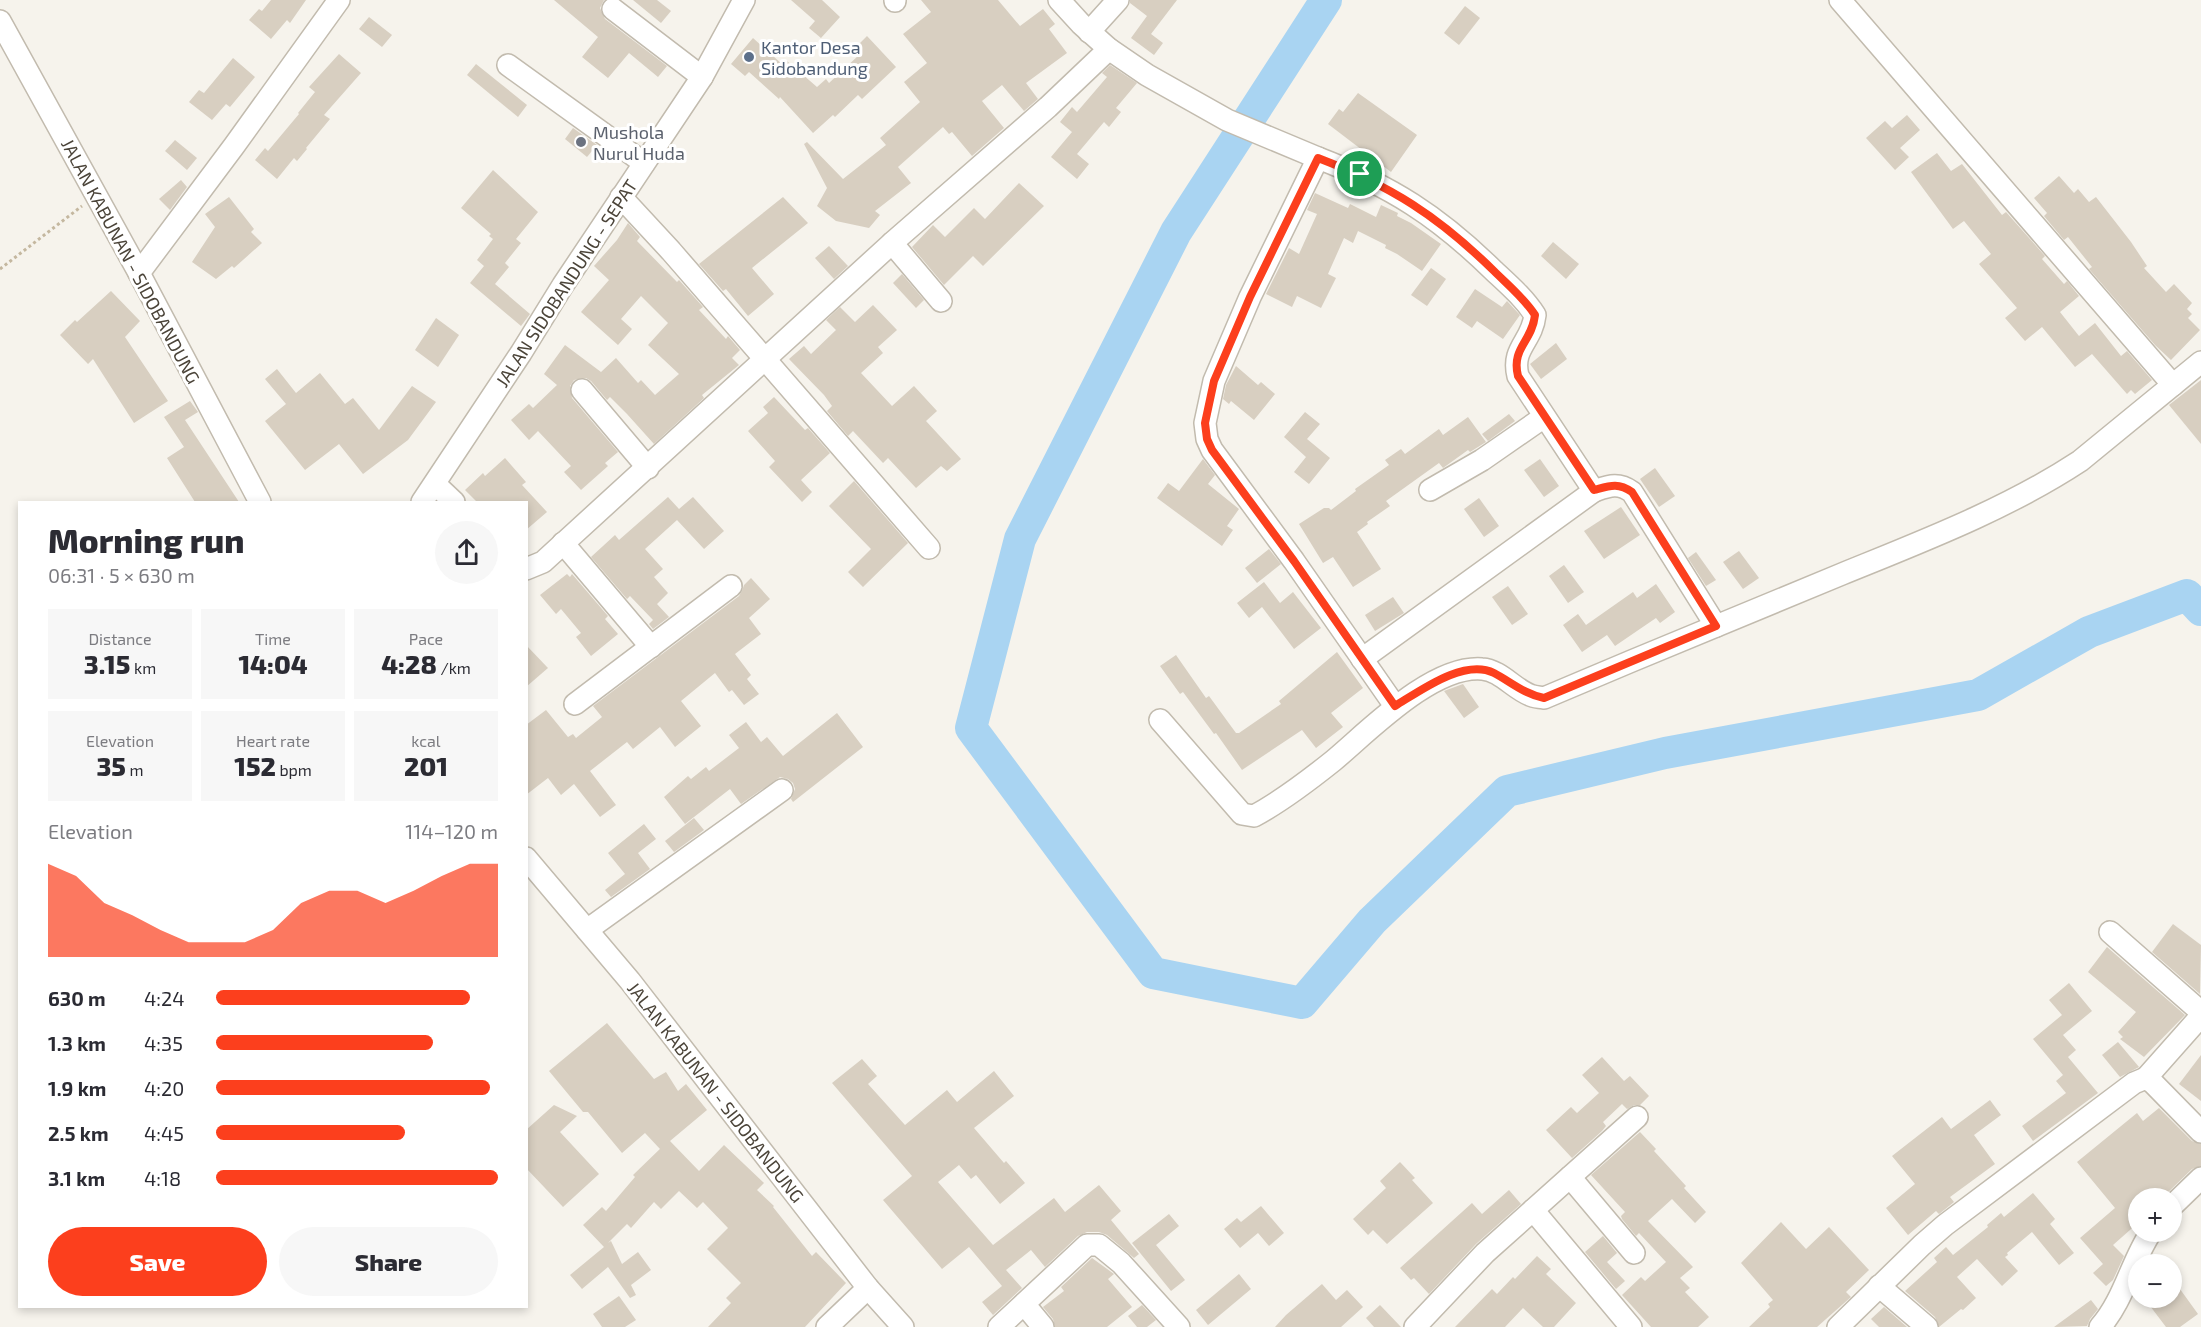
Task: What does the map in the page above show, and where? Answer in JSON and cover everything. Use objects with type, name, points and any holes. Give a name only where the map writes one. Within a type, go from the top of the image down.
[{"type":"street","points":[[144,267],[339,0]]},
{"type":"street","name":"JALAN SIDOBANDUNG - SEPAT","points":[[423,501],[702,77],[744,0]]},
{"type":"street","points":[[1059,0],[1089,32],[1147,75],[1227,120],[1360,174],[1429,214],[1489,266],[1528,304],[1535,315],[1533,328],[1519,351],[1515,365],[1518,376],[1594,490]]},
{"type":"street","points":[[1089,32],[1118,0]]},
{"type":"street","points":[[1840,0],[2173,384]]},
{"type":"street","points":[[613,9],[702,77]]},
{"type":"street","name":"JALAN KABUNAN - SIDOBANDUNG","points":[[0,21],[96,195],[144,267],[260,501]]},
{"type":"street","points":[[528,569],[543,562],[892,243],[1048,107],[1109,49]]},
{"type":"street","points":[[508,65],[644,163]]},
{"type":"street","points":[[1318,158],[1245,308],[1214,381],[1205,423],[1207,439],[1212,450],[1294,561],[1395,706]]},
{"type":"street","points":[[621,197],[671,251],[929,548]]},
{"type":"street","points":[[892,243],[941,301]]},
{"type":"street","points":[[1160,720],[1242,814],[1249,817],[1262,812],[1299,788],[1395,706],[1438,680],[1461,671],[1483,669],[1494,673],[1530,696],[1544,698],[1998,507],[2037,487],[2080,460],[2201,362]]},
{"type":"street","points":[[582,390],[648,468]]},
{"type":"street","points":[[1430,490],[1482,460],[1544,417]]},
{"type":"street","points":[[435,484],[453,501]]},
{"type":"street","points":[[1362,659],[1594,490],[1613,484],[1624,486],[1632,492],[1716,626]]},
{"type":"street","points":[[563,543],[651,647]]},
{"type":"street","points":[[574,704],[731,586]]},
{"type":"street","points":[[587,930],[782,790]]},
{"type":"street","name":"JALAN KABUNAN - SIDOBANDUNG","points":[[528,860],[630,981],[868,1288],[903,1327]]},
{"type":"street","points":[[1838,1327],[1922,1245],[1954,1218],[2134,1083],[2146,1078],[2201,1014],[2110,932]]},
{"type":"street","points":[[2146,1078],[2201,1132]]},
{"type":"street","points":[[1415,1327],[1485,1253],[1637,1117]]},
{"type":"street","points":[[1570,1178],[1634,1253]]},
{"type":"street","points":[[2182,1196],[2201,1178]]},
{"type":"street","points":[[1533,1210],[1631,1327]]},
{"type":"street","points":[[2100,1327],[2109,1317],[2145,1242]]},
{"type":"street","points":[[999,1327],[1087,1245],[1099,1245],[1121,1263],[1179,1327]]},
{"type":"street","points":[[1879,1286],[1927,1327]]},
{"type":"street","points":[[827,1327],[868,1288]]},
{"type":"street","points":[[1024,1304],[1043,1327]]},
{"type":"path","points":[[0,269],[96,195]]},
{"type":"building","points":[[271,0],[306,0],[290,23],[287,20],[271,39],[249,20],[259,9],[262,11]]},
{"type":"building","points":[[554,0],[604,0],[600,8],[605,19],[667,66],[658,77],[629,53],[608,78],[582,57],[598,37]]},
{"type":"building","points":[[633,0],[657,0],[671,11],[661,23]]},
{"type":"building","points":[[791,0],[822,0],[840,17],[821,38],[809,28],[815,21]]},
{"type":"building","points":[[921,0],[998,0],[1020,26],[1043,9],[1055,24],[1049,29],[1067,53],[1026,83],[1038,99],[1024,111],[1002,85],[982,101],[1004,128],[972,156],[952,132],[949,134],[943,127],[898,167],[911,183],[875,211],[880,215],[869,228],[836,221],[817,206],[827,188],[804,144],[807,142],[843,179],[886,145],[880,138],[920,102],[904,82],[927,63],[903,34],[931,12]]},
{"type":"building","points":[[1130,0],[1177,0],[1151,34],[1163,43],[1154,55],[1131,38],[1147,16],[1130,3]]},
{"type":"building","points":[[1465,6],[1480,18],[1459,45],[1444,33]]},
{"type":"building","points":[[369,17],[392,35],[382,47],[359,29]]},
{"type":"building","points":[[867,36],[896,67],[862,99],[858,95],[835,117],[833,115],[813,133],[780,97],[779,99],[749,72],[745,76],[731,64],[753,38],[783,65],[787,61],[817,87],[826,79],[829,83],[859,55],[854,49]]},
{"type":"building","points":[[339,54],[361,73],[324,115],[330,119],[307,149],[297,161],[294,158],[277,179],[255,160],[265,148],[268,151],[299,114],[315,92],[309,87]]},
{"type":"building","points":[[233,58],[255,77],[230,107],[226,104],[212,120],[189,102],[199,90],[204,93]]},
{"type":"building","points":[[476,64],[527,105],[518,117],[467,75]]},
{"type":"building","points":[[1110,65],[1137,83],[1116,108],[1121,112],[1109,127],[1104,122],[1077,154],[1089,164],[1077,179],[1051,157],[1072,132],[1060,122],[1072,107],[1077,112],[1107,77],[1102,73]]},
{"type":"building","points":[[1358,93],[1417,135],[1391,172],[1328,124],[1339,109],[1343,112]]},
{"type":"building","points":[[1907,115],[1920,130],[1900,148],[1909,157],[1895,170],[1866,138],[1885,121],[1892,128]]},
{"type":"building","name":"Mushola Nurul Huda","points":[[573,128],[597,145],[587,157],[565,139]]},
{"type":"building","points":[[175,140],[197,158],[187,170],[165,151]]},
{"type":"building","points":[[1937,153],[1951,171],[1962,164],[2002,215],[2006,212],[2045,256],[2042,259],[2064,284],[2067,281],[2079,296],[2060,312],[2079,336],[2095,323],[2121,356],[2127,351],[2152,380],[2135,394],[2131,390],[2127,394],[2092,354],[2075,367],[2042,327],[2025,341],[2005,318],[2017,308],[1979,264],[1991,254],[1964,221],[1953,229],[1911,172]]},
{"type":"building","points":[[493,170],[538,212],[516,239],[521,243],[505,263],[509,267],[495,284],[530,314],[521,326],[470,283],[484,266],[477,260],[493,239],[489,236],[491,234],[461,208]]},
{"type":"building","points":[[2059,176],[2074,193],[2078,189],[2089,202],[2096,197],[2131,242],[2147,266],[2144,268],[2166,292],[2174,284],[2192,303],[2187,309],[2192,314],[2188,318],[2200,330],[2171,360],[2155,345],[2089,269],[2092,267],[2068,237],[2064,240],[2044,216],[2047,213],[2034,198]]},
{"type":"building","points":[[181,180],[187,187],[170,210],[159,199]]},
{"type":"building","points":[[1019,183],[1044,206],[983,266],[973,256],[944,285],[912,247],[933,225],[945,237],[974,208],[985,219]]},
{"type":"building","points":[[1315,193],[1348,208],[1350,204],[1376,217],[1381,205],[1398,213],[1397,216],[1441,244],[1422,271],[1385,248],[1386,245],[1358,231],[1353,243],[1344,238],[1328,274],[1336,278],[1321,308],[1297,296],[1292,307],[1266,294],[1289,248],[1299,254],[1317,214],[1307,210]]},
{"type":"building","points":[[229,197],[254,229],[251,232],[262,243],[234,268],[232,266],[216,279],[192,262],[215,227],[205,214]]},
{"type":"building","points":[[783,197],[808,223],[752,268],[774,294],[748,316],[726,289],[723,291],[699,264]]},
{"type":"building","points":[[628,223],[640,237],[637,241],[677,282],[679,280],[703,307],[699,310],[726,339],[728,336],[740,350],[732,358],[739,365],[702,395],[704,398],[654,444],[610,397],[607,400],[591,381],[586,378],[574,380],[570,386],[572,398],[618,452],[605,463],[608,466],[581,490],[564,472],[571,466],[538,431],[529,440],[511,420],[529,404],[533,408],[557,385],[544,374],[565,345],[601,372],[616,358],[638,383],[641,380],[655,395],[679,374],[648,345],[668,323],[641,296],[621,319],[632,329],[618,345],[581,312],[609,280],[594,266],[617,240]]},
{"type":"building","points":[[1553,242],[1579,264],[1566,279],[1541,256]]},
{"type":"building","points":[[829,246],[848,266],[834,279],[815,258]]},
{"type":"building","points":[[1431,268],[1446,279],[1427,306],[1411,295]]},
{"type":"building","points":[[902,274],[924,300],[916,308],[893,283]]},
{"type":"building","points":[[1475,289],[1502,307],[1507,301],[1520,315],[1503,339],[1477,321],[1472,328],[1456,317]]},
{"type":"building","points":[[111,291],[140,321],[125,337],[168,401],[134,423],[93,359],[88,364],[60,335]]},
{"type":"building","points":[[873,305],[897,330],[878,347],[883,353],[861,373],[892,406],[914,386],[937,411],[926,421],[961,459],[947,471],[941,466],[916,488],[888,458],[883,463],[853,431],[848,436],[827,411],[832,406],[824,395],[789,359],[804,346],[811,354],[836,330],[826,320],[840,307],[855,322]]},
{"type":"building","points":[[436,318],[459,335],[438,367],[415,350]]},
{"type":"building","points":[[1556,343],[1567,359],[1541,379],[1530,364]]},
{"type":"building","points":[[1236,366],[1258,385],[1261,382],[1275,394],[1254,420],[1231,401],[1229,404],[1223,399],[1226,385]]},
{"type":"building","points":[[277,369],[296,393],[320,373],[345,404],[353,398],[379,430],[412,386],[436,402],[408,440],[363,474],[339,444],[305,470],[265,421],[286,404],[265,379]]},
{"type":"building","points":[[2201,380],[2201,444],[2169,405]]},
{"type":"building","points":[[774,397],[805,430],[808,428],[830,453],[801,480],[812,492],[802,502],[769,467],[775,461],[748,431],[768,413],[763,407]]},
{"type":"building","points":[[190,401],[198,412],[185,420],[238,501],[194,501],[167,458],[184,447],[164,417]]},
{"type":"building","points":[[1305,412],[1320,424],[1307,439],[1330,458],[1309,484],[1294,472],[1306,457],[1284,437]]},
{"type":"building","points":[[1509,414],[1515,421],[1488,441],[1482,434]]},
{"type":"building","points":[[1468,417],[1486,442],[1470,452],[1468,450],[1443,468],[1439,463],[1386,501],[1390,506],[1357,532],[1381,569],[1353,587],[1333,557],[1323,563],[1299,524],[1324,508],[1331,510],[1356,491],[1355,489],[1389,465],[1385,460],[1401,449],[1405,454],[1439,429],[1443,435]]},
{"type":"building","points":[[505,458],[526,482],[522,485],[547,512],[528,528],[528,501],[476,501],[465,490],[483,473],[485,476]]},
{"type":"building","points":[[1203,459],[1215,475],[1208,484],[1239,509],[1227,526],[1233,530],[1222,546],[1157,498],[1168,483],[1179,491]]},
{"type":"building","points":[[1540,459],[1559,486],[1544,497],[1524,470]]},
{"type":"building","points":[[1655,468],[1675,496],[1659,507],[1640,479]]},
{"type":"building","points":[[854,481],[908,543],[863,587],[848,572],[871,549],[829,506]]},
{"type":"building","points":[[668,497],[679,509],[693,497],[724,531],[704,549],[677,520],[645,549],[663,569],[654,577],[668,593],[657,604],[669,617],[653,629],[649,624],[653,620],[630,596],[627,599],[591,557],[615,535],[619,540]]},
{"type":"building","points":[[1479,498],[1499,526],[1484,537],[1464,509]]},
{"type":"building","points":[[1621,507],[1640,535],[1604,559],[1584,531]]},
{"type":"building","points":[[1269,549],[1281,564],[1257,583],[1245,568]]},
{"type":"building","points":[[1739,551],[1759,578],[1743,589],[1723,562]]},
{"type":"building","points":[[1696,552],[1716,580],[1706,586],[1688,558]]},
{"type":"building","points":[[1564,565],[1584,592],[1568,603],[1549,576]]},
{"type":"building","points":[[567,574],[570,577],[572,574],[608,616],[605,619],[618,634],[591,656],[576,637],[581,633],[561,609],[556,614],[540,595]]},
{"type":"building","points":[[751,578],[770,599],[749,618],[761,634],[735,654],[751,675],[747,679],[759,694],[744,705],[732,690],[729,692],[715,673],[681,701],[701,726],[675,747],[660,727],[633,749],[627,742],[590,771],[616,805],[600,817],[574,784],[561,795],[548,778],[528,793],[528,724],[546,710],[568,737],[573,734],[576,738],[602,717],[593,706],[739,596],[744,585]]},
{"type":"building","points":[[1264,582],[1280,603],[1293,592],[1321,628],[1294,649],[1262,607],[1249,618],[1237,603]]},
{"type":"building","points":[[1656,584],[1675,612],[1660,623],[1656,618],[1615,646],[1607,635],[1582,652],[1563,625],[1578,614],[1586,625],[1633,592],[1637,598]]},
{"type":"building","points":[[1508,586],[1528,614],[1512,625],[1492,597]]},
{"type":"building","points":[[1393,597],[1404,613],[1375,631],[1365,615]]},
{"type":"building","points":[[528,647],[548,668],[528,685]]},
{"type":"building","points":[[1337,652],[1363,688],[1331,713],[1343,727],[1316,748],[1302,730],[1242,770],[1216,733],[1214,734],[1183,692],[1180,694],[1160,666],[1176,655],[1206,698],[1209,696],[1236,733],[1239,733],[1281,704],[1279,701]]},
{"type":"building","points":[[1463,684],[1479,707],[1464,718],[1444,691]]},
{"type":"building","points":[[837,713],[863,747],[793,802],[791,799],[795,789],[793,783],[780,777],[741,804],[730,789],[685,824],[664,797],[688,776],[691,779],[706,767],[709,771],[739,748],[729,735],[746,722],[761,742],[767,737],[783,756]]},
{"type":"building","points":[[694,818],[704,830],[674,852],[665,841]]},
{"type":"building","points":[[644,824],[656,839],[638,853],[650,869],[611,897],[605,890],[625,874],[608,853]]},
{"type":"building","points":[[2173,924],[2201,945],[2200,994],[2152,952]]},
{"type":"building","points":[[2107,947],[2185,1015],[2144,1057],[2120,1039],[2123,1037],[2118,1032],[2136,1012],[2088,972]]},
{"type":"building","points":[[2069,983],[2092,1011],[2063,1035],[2076,1050],[2068,1057],[2098,1093],[2033,1141],[2022,1126],[2066,1093],[2056,1081],[2063,1075],[2033,1039],[2062,1015],[2049,1000]]},
{"type":"building","points":[[607,1023],[654,1079],[666,1072],[678,1091],[686,1084],[707,1110],[670,1141],[699,1171],[724,1145],[764,1183],[757,1190],[774,1206],[812,1256],[816,1252],[846,1283],[805,1327],[708,1327],[731,1303],[726,1298],[741,1283],[707,1249],[728,1228],[703,1202],[697,1208],[679,1191],[661,1209],[654,1202],[631,1228],[627,1224],[608,1243],[611,1241],[622,1264],[638,1252],[651,1270],[631,1285],[636,1295],[630,1298],[608,1267],[582,1289],[570,1275],[604,1247],[583,1225],[602,1207],[606,1211],[635,1177],[633,1175],[660,1149],[645,1133],[622,1153],[588,1112],[583,1112],[549,1071]]},
{"type":"building","points":[[2118,1042],[2139,1067],[2120,1077],[2102,1055]]},
{"type":"building","points":[[2201,1055],[2201,1101],[2179,1084]]},
{"type":"building","points":[[1602,1057],[1624,1081],[1630,1076],[1649,1096],[1640,1105],[1627,1109],[1622,1104],[1603,1122],[1606,1126],[1602,1131],[1572,1158],[1546,1130],[1571,1107],[1577,1113],[1599,1093],[1582,1075]]},
{"type":"building","points":[[862,1059],[877,1076],[868,1084],[905,1125],[947,1090],[957,1102],[994,1071],[1014,1096],[974,1128],[1025,1183],[1000,1204],[976,1175],[971,1179],[959,1165],[938,1182],[993,1245],[1054,1198],[1065,1212],[1099,1185],[1121,1211],[1111,1220],[1139,1254],[1134,1258],[1107,1235],[1099,1232],[1087,1232],[1078,1236],[1045,1267],[1031,1250],[1006,1270],[1022,1288],[992,1316],[982,1302],[1002,1286],[969,1247],[942,1269],[883,1200],[912,1176],[832,1083]]},
{"type":"building","points":[[1990,1100],[2001,1115],[1974,1135],[1995,1164],[1950,1197],[1954,1202],[1939,1214],[1936,1211],[1908,1235],[1886,1208],[1915,1184],[1892,1156],[1942,1117],[1951,1129]]},
{"type":"building","points":[[554,1105],[577,1116],[560,1132],[599,1174],[563,1207],[528,1170],[528,1128]]},
{"type":"building","points":[[2159,1108],[2192,1141],[2201,1144],[2201,1166],[2192,1169],[2172,1188],[2128,1188],[2128,1232],[2113,1245],[2124,1256],[2113,1280],[2106,1286],[2093,1273],[2103,1264],[2080,1238],[2115,1208],[2077,1162],[2137,1113],[2143,1121]]},
{"type":"building","points":[[1640,1132],[1706,1212],[1695,1223],[1672,1199],[1648,1221],[1693,1267],[1680,1278],[1690,1288],[1685,1292],[1709,1317],[1698,1327],[1651,1327],[1622,1295],[1641,1277],[1645,1281],[1666,1262],[1639,1233],[1636,1236],[1622,1219],[1621,1216],[1625,1212],[1591,1175]]},
{"type":"building","points":[[1400,1162],[1415,1178],[1412,1180],[1433,1203],[1387,1244],[1373,1230],[1368,1235],[1353,1219],[1386,1188],[1380,1181]]},
{"type":"building","points":[[1509,1190],[1521,1204],[1476,1244],[1429,1294],[1414,1278],[1411,1280],[1400,1268],[1472,1203],[1482,1214]]},
{"type":"building","points":[[2033,1193],[2055,1219],[2050,1224],[2074,1253],[2059,1265],[2032,1232],[2007,1253],[2005,1257],[2018,1271],[2002,1286],[1977,1259],[1957,1277],[1976,1298],[1939,1327],[1935,1317],[1905,1291],[1937,1262],[1934,1258],[1946,1247],[1953,1255],[1988,1227],[1987,1225],[2001,1213],[2004,1217]]},
{"type":"building","points":[[1261,1206],[1284,1233],[1269,1246],[1258,1233],[1240,1248],[1224,1229],[1237,1218],[1241,1222]]},
{"type":"building","points":[[1169,1214],[1179,1226],[1156,1245],[1185,1280],[1171,1291],[1132,1243]]},
{"type":"building","points":[[1781,1222],[1806,1249],[1829,1227],[1869,1270],[1846,1292],[1851,1297],[1817,1327],[1749,1327],[1770,1307],[1768,1304],[1773,1300],[1741,1263]]},
{"type":"building","points":[[1603,1236],[1617,1253],[1607,1262],[1625,1281],[1616,1289],[1585,1252]]},
{"type":"building","points":[[1537,1256],[1551,1269],[1546,1274],[1576,1303],[1554,1327],[1543,1327],[1523,1308],[1505,1327],[1455,1327],[1492,1289],[1497,1294]]},
{"type":"building","points":[[1092,1258],[1114,1274],[1108,1279],[1132,1307],[1107,1327],[1055,1327],[1053,1319],[1043,1307],[1064,1291],[1061,1287]]},
{"type":"building","points":[[1239,1274],[1251,1289],[1208,1325],[1196,1310]]},
{"type":"building","points":[[1322,1284],[1336,1300],[1347,1290],[1363,1307],[1341,1327],[1275,1327],[1286,1315]]},
{"type":"building","points":[[2182,1292],[2198,1314],[2180,1327],[2166,1327],[2152,1308],[2182,1308]]},
{"type":"building","points":[[619,1296],[636,1320],[625,1327],[602,1327],[593,1314]]},
{"type":"building","points":[[2091,1300],[2098,1309],[2087,1326],[2054,1327]]},
{"type":"building","points":[[1142,1305],[1156,1320],[1147,1327],[1137,1327],[1128,1316]]},
{"type":"building","points":[[1380,1305],[1401,1327],[1374,1327],[1366,1318]]},
{"type":"building","points":[[1884,1307],[1907,1327],[1879,1327],[1871,1319]]},
{"type":"waterway","points":[[1326,0],[1176,232],[1020,539],[971,728],[1153,973],[1302,1003],[1372,921],[1507,791],[1665,753],[1978,695],[2089,632],[2187,595],[2201,610]]},
{"type":"place","name":"Kantor Desa Sidobandung","points":[[749,57]]},
{"type":"place","name":"Mushola Nurul Huda","points":[[581,142]]},
{"type":"route","points":[[1318,158],[1360,174],[1429,214],[1489,266],[1528,304],[1535,315],[1533,328],[1519,351],[1515,365],[1518,376],[1594,490],[1613,484],[1624,486],[1632,492],[1716,626],[1606,670],[1544,698],[1530,696],[1494,673],[1483,669],[1461,671],[1438,680],[1395,706],[1294,561],[1212,450],[1207,439],[1205,423],[1214,381],[1250,297],[1318,158]]}]
